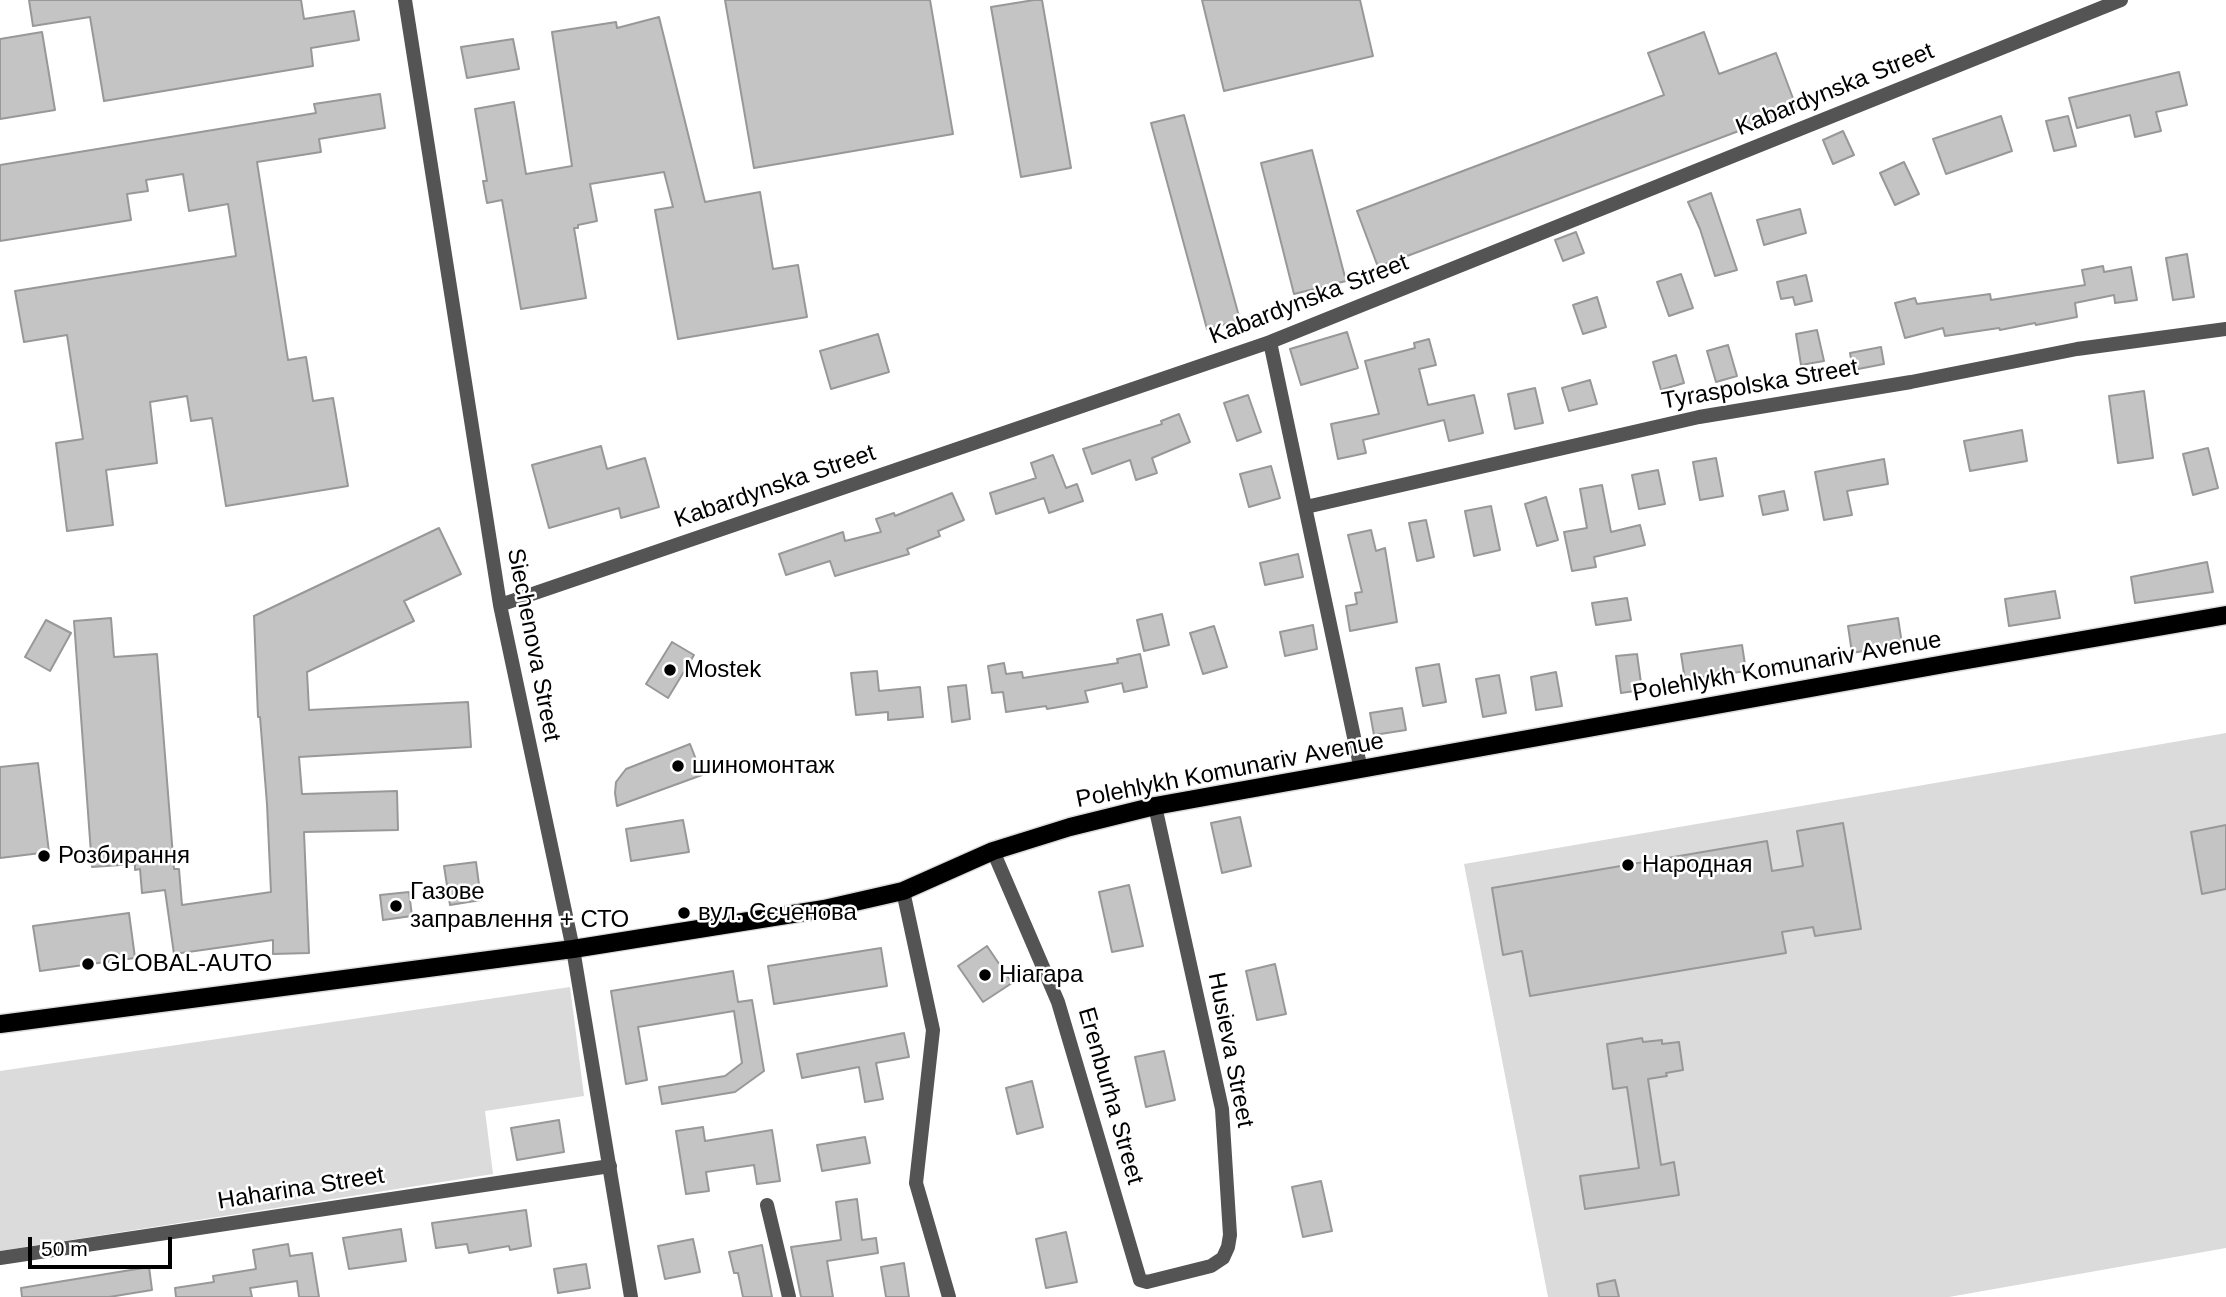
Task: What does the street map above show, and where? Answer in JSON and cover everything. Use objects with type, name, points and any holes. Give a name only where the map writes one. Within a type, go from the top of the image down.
[{"type":"main road","name":"Polehlykh Komunariv Avenue","points":[[0,1024],[573,949],[824,909],[903,891],[993,851],[1070,827],[1155,806],[2226,615]]},
{"type":"street","name":"Siechenova Street","points":[[405,0],[500,605],[573,949],[631,1297]]},
{"type":"street","name":"Kabardynska Street","points":[[500,605],[1270,342],[2121,0]]},
{"type":"street","name":"Tyraspolska Street","points":[[1306,507],[1699,416],[1911,382],[2077,349],[2226,330]]},
{"type":"street","points":[[1270,342],[1361,770]]},
{"type":"street","name":"Husieva Street","points":[[1140,1280],[1147,1282],[1211,1266],[1223,1258],[1230,1235],[1222,1109],[1155,806]]},
{"type":"street","name":"Erenburha Street","points":[[993,851],[1058,1002],[1140,1280]]},
{"type":"street","points":[[903,891],[933,1030],[916,1183],[949,1297]]},
{"type":"street","name":"Haharina Street","points":[[0,1258],[610,1166]]},
{"type":"street","points":[[767,1205],[789,1297]]},
{"type":"shaded area","points":[[2226,733],[2226,1248],[1949,1297],[1548,1297],[1464,864]]},
{"type":"shaded area","points":[[570,987],[584,1096],[485,1111],[493,1174],[0,1251],[0,1071]]},
{"type":"building","points":[[29,0],[301,0],[304,19],[354,11],[359,40],[311,48],[313,66],[104,101],[90,17],[33,26]]},
{"type":"building","points":[[725,0],[930,0],[953,134],[754,168]]},
{"type":"building","points":[[1042,0],[1071,168],[1021,177],[991,7]]},
{"type":"building","points":[[1202,0],[1360,0],[1373,56],[1224,91]]},
{"type":"building","points":[[659,17],[705,202],[760,192],[773,269],[798,265],[807,317],[678,339],[655,210],[673,207],[664,172],[590,184],[597,221],[574,228],[586,298],[521,309],[502,200],[487,203],[483,181],[487,181],[475,109],[514,102],[526,174],[572,166],[552,32],[616,22],[617,28]]},
{"type":"building","points":[[42,32],[55,110],[0,119],[0,39]]},
{"type":"building","points":[[1704,32],[1719,74],[1776,53],[1797,109],[1378,267],[1357,211],[1664,95],[1648,53]]},
{"type":"building","points":[[513,39],[519,69],[467,78],[461,47]]},
{"type":"building","points":[[2179,72],[2187,105],[2156,112],[2161,131],[2135,137],[2130,115],[2077,128],[2069,98]]},
{"type":"building","points":[[380,94],[385,128],[319,139],[321,152],[257,162],[288,360],[306,357],[313,401],[333,398],[348,486],[226,506],[212,418],[191,421],[187,396],[150,402],[157,463],[106,470],[113,525],[67,531],[56,443],[83,439],[67,335],[24,342],[15,291],[236,256],[228,204],[189,211],[183,174],[146,180],[148,191],[127,194],[131,220],[0,241],[0,165],[316,113],[314,104]]},
{"type":"building","points":[[1184,115],[1240,320],[1207,329],[1151,123]]},
{"type":"building","points":[[2001,116],[2012,151],[1946,174],[1933,139]]},
{"type":"building","points":[[2068,116],[2076,146],[2054,151],[2046,121]]},
{"type":"building","points":[[1843,131],[1854,155],[1833,164],[1823,140]]},
{"type":"building","points":[[1312,150],[1346,281],[1294,294],[1261,163]]},
{"type":"building","points":[[1904,162],[1919,194],[1895,205],[1880,173]]},
{"type":"building","points":[[1711,193],[1737,270],[1715,276],[1688,202]]},
{"type":"building","points":[[1800,209],[1806,233],[1764,245],[1757,220]]},
{"type":"building","points":[[1576,232],[1584,253],[1563,261],[1555,240]]},
{"type":"building","points":[[2187,254],[2194,297],[2173,300],[2166,258]]},
{"type":"building","points":[[2103,266],[2104,272],[2131,267],[2137,300],[2115,303],[2114,295],[2075,303],[2077,317],[1945,336],[1943,328],[1905,338],[1895,303],[1915,298],[1917,304],[1990,294],[1991,300],[2085,285],[2082,270]]},
{"type":"building","points":[[1681,274],[1693,308],[1669,316],[1657,282]]},
{"type":"building","points":[[1806,275],[1812,301],[1795,305],[1793,297],[1781,299],[1777,282]]},
{"type":"building","points":[[1597,297],[1606,327],[1583,334],[1573,305]]},
{"type":"building","points":[[1817,330],[1824,361],[1801,365],[1796,334]]},
{"type":"building","points":[[1347,332],[1358,368],[1301,385],[1290,349]]},
{"type":"building","points":[[878,334],[889,372],[831,389],[820,351]]},
{"type":"building","points":[[1429,339],[1436,365],[1419,369],[1428,405],[1474,395],[1483,433],[1449,441],[1444,420],[1363,440],[1366,453],[1338,459],[1331,424],[1379,414],[1365,361],[1415,348],[1414,343]]},
{"type":"building","points":[[1728,345],[1737,376],[1716,382],[1707,351]]},
{"type":"building","points":[[1881,347],[1884,364],[1853,370],[1850,353]]},
{"type":"building","points":[[1676,355],[1684,383],[1661,390],[1653,362]]},
{"type":"building","points":[[1590,380],[1597,404],[1569,411],[1562,388]]},
{"type":"building","points":[[1535,388],[1543,423],[1515,429],[1508,394]]},
{"type":"building","points":[[2144,391],[2153,458],[2118,463],[2109,396]]},
{"type":"building","points":[[1248,395],[1261,432],[1237,441],[1224,403]]},
{"type":"building","points":[[1179,414],[1190,442],[1152,458],[1157,473],[1136,480],[1130,460],[1092,474],[1083,449],[1162,424],[1161,421]]},
{"type":"building","points":[[2022,430],[2027,461],[1970,471],[1964,441]]},
{"type":"building","points":[[601,446],[607,469],[645,458],[659,507],[621,518],[619,508],[549,528],[532,465]]},
{"type":"building","points":[[2208,448],[2218,488],[2193,495],[2183,454]]},
{"type":"building","points":[[1053,455],[1066,488],[1077,484],[1083,501],[1049,513],[1044,498],[996,514],[990,493],[1036,478],[1031,463]]},
{"type":"building","points":[[1716,458],[1723,496],[1700,500],[1693,462]]},
{"type":"building","points":[[1884,459],[1888,484],[1847,491],[1852,515],[1824,520],[1815,472]]},
{"type":"building","points":[[1271,466],[1280,498],[1249,507],[1240,474]]},
{"type":"building","points":[[1658,470],[1665,504],[1639,509],[1632,475]]},
{"type":"building","points":[[1602,485],[1611,532],[1640,525],[1645,545],[1594,557],[1596,567],[1572,571],[1564,532],[1587,528],[1580,489]]},
{"type":"building","points":[[1784,491],[1788,510],[1763,515],[1759,496]]},
{"type":"building","points":[[952,493],[964,520],[938,531],[940,536],[907,549],[909,554],[835,576],[830,561],[786,575],[779,554],[843,532],[845,541],[881,532],[876,519],[894,513],[895,516]]},
{"type":"building","points":[[1546,497],[1558,540],[1537,546],[1525,504]]},
{"type":"building","points":[[1491,506],[1500,550],[1474,556],[1465,511]]},
{"type":"building","points":[[1426,520],[1434,557],[1417,561],[1409,523]]},
{"type":"building","points":[[439,528],[461,574],[404,601],[414,621],[307,672],[309,710],[468,702],[471,747],[299,757],[302,794],[397,791],[398,830],[304,832],[309,953],[273,954],[273,940],[174,954],[165,890],[142,893],[140,869],[135,870],[135,864],[92,867],[74,621],[111,618],[114,657],[157,654],[174,869],[179,869],[182,905],[271,892],[267,804],[258,717],[254,616]]},
{"type":"building","points":[[1371,530],[1376,551],[1385,548],[1397,622],[1350,631],[1346,606],[1357,604],[1355,593],[1362,592],[1348,535]]},
{"type":"building","points":[[1298,554],[1303,577],[1265,585],[1260,563]]},
{"type":"building","points":[[2207,562],[2213,592],[2135,603],[2131,577]]},
{"type":"building","points":[[2055,591],[2060,618],[2009,626],[2005,599]]},
{"type":"building","points":[[1627,598],[1631,620],[1596,625],[1592,603]]},
{"type":"building","points":[[1162,614],[1169,645],[1144,651],[1137,620]]},
{"type":"building","points":[[1898,618],[1902,644],[1852,653],[1848,626]]},
{"type":"building","points":[[46,620],[71,633],[50,671],[25,657]]},
{"type":"building","points":[[1313,625],[1317,649],[1285,656],[1280,632]]},
{"type":"building","points":[[1214,626],[1227,667],[1203,674],[1190,633]]},
{"type":"building","name":"Mostek","points":[[672,642],[694,655],[668,698],[646,684]]},
{"type":"building","points":[[1742,645],[1746,671],[1685,680],[1681,654]]},
{"type":"building","points":[[1140,654],[1147,687],[1124,692],[1122,683],[1085,691],[1088,702],[1006,712],[1003,692],[992,693],[988,666],[1004,663],[1006,674],[1022,672],[1023,678],[1118,663],[1117,659]]},
{"type":"building","points":[[1637,654],[1642,690],[1621,693],[1616,656]]},
{"type":"building","points":[[1439,664],[1446,702],[1423,706],[1416,668]]},
{"type":"building","points":[[877,671],[879,691],[920,687],[923,717],[888,720],[888,712],[856,715],[851,673]]},
{"type":"building","points":[[1556,672],[1562,706],[1536,710],[1531,677]]},
{"type":"building","points":[[1499,675],[1506,713],[1483,717],[1476,679]]},
{"type":"building","points":[[966,685],[970,719],[952,722],[948,687]]},
{"type":"building","points":[[1402,708],[1406,730],[1374,735],[1370,713]]},
{"type":"building","points":[[690,744],[702,775],[617,806],[616,782],[626,769]]},
{"type":"building","points":[[38,763],[49,852],[0,858],[0,767]]},
{"type":"building","points":[[1240,817],[1251,866],[1222,873],[1211,823]]},
{"type":"building","points":[[683,820],[689,852],[631,861],[626,829]]},
{"type":"building","points":[[1843,823],[1861,929],[1815,936],[1813,927],[1782,932],[1786,953],[1530,996],[1522,951],[1503,955],[1492,888],[1767,841],[1772,871],[1803,866],[1797,831]]},
{"type":"building","points":[[2226,825],[2226,889],[2202,894],[2191,832]]},
{"type":"building","points":[[476,862],[481,900],[450,905],[444,866]]},
{"type":"building","points":[[1129,885],[1143,946],[1112,952],[1099,892]]},
{"type":"building","name":"Газове заправлення + СТО","points":[[409,892],[412,916],[383,920],[380,895]]},
{"type":"building","points":[[129,913],[135,958],[40,971],[33,926]]},
{"type":"building","name":"Ніагара","points":[[987,946],[1012,983],[983,1002],[958,966]]},
{"type":"building","points":[[881,948],[887,986],[774,1004],[768,966]]},
{"type":"building","points":[[1275,964],[1286,1014],[1257,1020],[1246,971]]},
{"type":"building","points":[[733,971],[738,1002],[752,1000],[764,1071],[735,1092],[662,1104],[659,1087],[725,1076],[742,1063],[734,1011],[638,1027],[647,1080],[626,1084],[611,991]]},
{"type":"building","points":[[904,1033],[909,1057],[876,1063],[883,1099],[865,1102],[859,1067],[802,1078],[797,1054]]},
{"type":"building","points":[[1642,1038],[1643,1042],[1679,1042],[1683,1070],[1648,1079],[1661,1165],[1674,1162],[1679,1195],[1585,1209],[1580,1176],[1639,1168],[1627,1087],[1613,1089],[1607,1044]]},
{"type":"building","points":[[1164,1051],[1175,1100],[1146,1107],[1135,1057]]},
{"type":"building","points":[[1032,1081],[1043,1127],[1017,1134],[1006,1088]]},
{"type":"building","points":[[559,1120],[564,1152],[517,1160],[511,1128]]},
{"type":"building","points":[[703,1127],[705,1141],[772,1130],[780,1181],[757,1184],[754,1165],[706,1172],[709,1191],[686,1194],[676,1131]]},
{"type":"building","points":[[865,1137],[870,1163],[822,1171],[817,1145]]},
{"type":"building","points":[[1321,1181],[1332,1231],[1303,1237],[1292,1187]]},
{"type":"building","points":[[857,1199],[862,1240],[876,1238],[878,1253],[827,1261],[833,1297],[801,1297],[791,1247],[841,1240],[836,1202]]},
{"type":"building","points":[[526,1210],[531,1246],[510,1250],[509,1246],[469,1253],[467,1244],[436,1248],[432,1223]]},
{"type":"building","points":[[401,1229],[406,1261],[349,1269],[343,1238]]},
{"type":"building","points":[[1066,1232],[1077,1282],[1046,1288],[1036,1239]]},
{"type":"building","points":[[693,1239],[700,1272],[665,1279],[658,1246]]},
{"type":"building","points":[[288,1244],[290,1256],[312,1253],[319,1297],[299,1297],[297,1281],[250,1288],[252,1297],[176,1297],[175,1288],[214,1282],[213,1276],[256,1269],[253,1250]]},
{"type":"building","points":[[762,1245],[772,1297],[743,1297],[738,1273],[734,1273],[729,1252]]},
{"type":"building","points":[[904,1263],[909,1297],[886,1297],[881,1267]]},
{"type":"building","points":[[586,1264],[590,1288],[558,1293],[554,1269]]},
{"type":"building","points":[[149,1267],[152,1290],[109,1297],[22,1297],[21,1288]]},
{"type":"building","points":[[1615,1280],[1619,1297],[1599,1297],[1597,1284]]},
{"type":"place","name":"Mostek","points":[[670,670]]},
{"type":"place","name":"шиномонтаж","points":[[678,766]]},
{"type":"place","name":"Розбирання","points":[[44,856]]},
{"type":"place","name":"Народная","points":[[1628,865]]},
{"type":"place","name":"Газове заправлення + СТО","points":[[396,906]]},
{"type":"place","name":"вул. Сєченова","points":[[684,913]]},
{"type":"place","name":"GLOBAL-AUTO","points":[[88,964]]},
{"type":"place","name":"Ніагара","points":[[985,975]]}]
